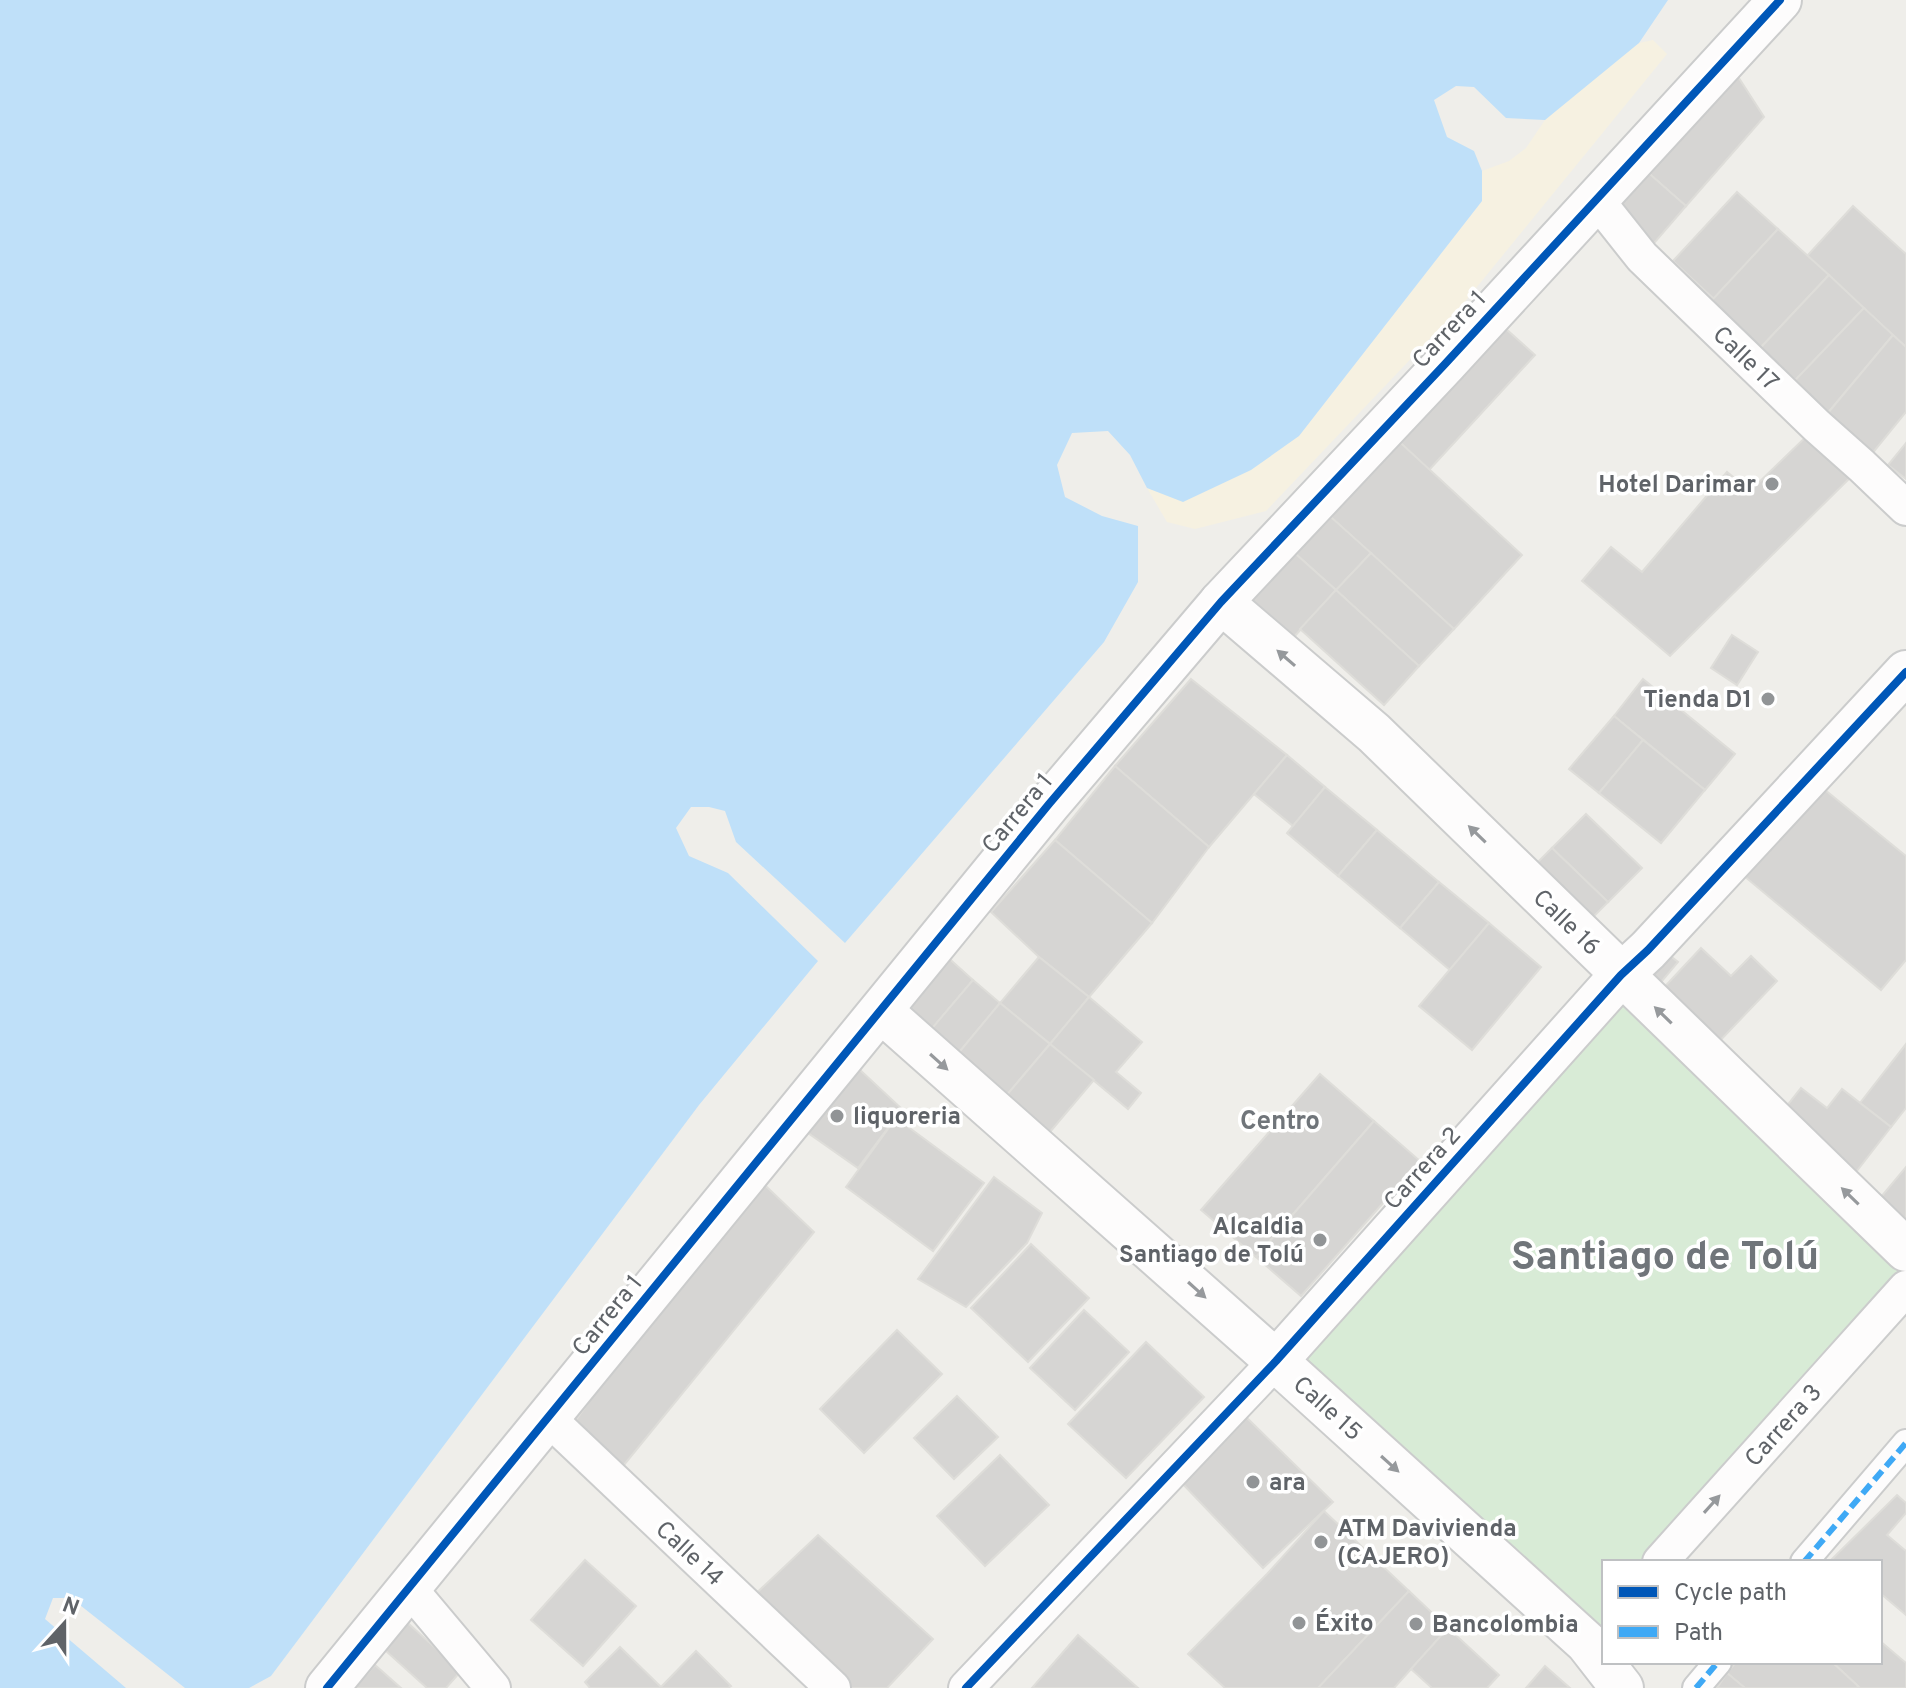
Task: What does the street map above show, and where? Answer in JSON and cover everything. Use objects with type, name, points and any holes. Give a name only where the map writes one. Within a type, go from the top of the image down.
[{"type":"street","name":"Carrera 1","points":[[327,1688],[1049,804],[1221,602],[1780,0]]},
{"type":"street","name":"Calle 17","points":[[1596,199],[1642,257],[1906,508]]},
{"type":"street","name":"Calle 16","points":[[1221,602],[1374,733],[1906,1250]]},
{"type":"street","name":"Carrera 2","points":[[966,1688],[1276,1361],[1621,975],[1648,950],[1906,672]]},
{"type":"street","name":"Calle 15","points":[[881,1011],[1276,1361],[1595,1634]]},
{"type":"street","name":"Carrera 3","points":[[1662,1560],[1906,1288]]},
{"type":"street","name":"Calle 14","points":[[548,1418],[833,1688]]},
{"type":"street","points":[[1806,1560],[1906,1443]]},
{"type":"street","points":[[409,1588],[493,1688]]},
{"type":"street","name":"Calle 15","points":[[1610,1664],[1622,1688]]},
{"type":"street","points":[[1696,1688],[1716,1664]]},
{"type":"green space","points":[[1621,975],[1906,1250],[1906,1288],[1662,1560],[1602,1560],[1602,1626],[1587,1643],[1277,1361]]},
{"type":"sand","points":[[1653,40],[1667,54],[1463,304],[1266,511],[1195,529],[1167,522],[1147,488],[1183,501],[1299,436],[1482,201],[1482,171],[1509,161],[1526,148],[1545,120],[1602,71],[1639,43]]},
{"type":"water","points":[[0,0],[1668,0],[1639,43],[1545,120],[1506,118],[1474,87],[1456,86],[1434,100],[1447,137],[1474,151],[1482,171],[1482,201],[1299,436],[1251,470],[1183,502],[1147,488],[1130,455],[1108,431],[1072,433],[1057,465],[1065,497],[1102,516],[1138,526],[1138,582],[1104,642],[845,943],[736,842],[725,811],[691,807],[676,828],[689,856],[728,873],[818,961],[699,1105],[271,1676],[249,1688],[185,1688],[71,1598],[53,1598],[45,1619],[126,1688],[0,1688]]},
{"type":"building","points":[[1726,58],[1764,117],[1686,206],[1635,161]]},
{"type":"building","points":[[1635,161],[1686,206],[1642,257],[1596,199]]},
{"type":"building","points":[[1737,192],[1778,229],[1714,299],[1673,261]]},
{"type":"building","points":[[1853,206],[1906,254],[1906,347],[1807,256]]},
{"type":"building","points":[[1778,229],[1829,275],[1749,360],[1700,313]]},
{"type":"building","points":[[1829,275],[1864,308],[1783,393],[1749,360]]},
{"type":"building","points":[[1864,308],[1893,335],[1817,426],[1783,393]]},
{"type":"building","points":[[1496,320],[1535,355],[1429,470],[1391,434]]},
{"type":"building","points":[[1893,335],[1906,347],[1906,412],[1862,466],[1817,426]]},
{"type":"building","points":[[1817,426],[1862,466],[1670,656],[1582,581],[1611,547],[1642,572],[1727,472],[1750,491]]},
{"type":"building","points":[[1391,434],[1522,555],[1454,629],[1322,509]]},
{"type":"building","points":[[1906,443],[1906,479],[1888,465]]},
{"type":"building","points":[[1322,509],[1371,553],[1336,590],[1288,547]]},
{"type":"building","points":[[1288,547],[1336,590],[1285,647],[1236,606]]},
{"type":"building","points":[[1371,553],[1454,629],[1419,666],[1336,590]]},
{"type":"building","points":[[1336,590],[1419,666],[1384,705],[1300,629]]},
{"type":"building","points":[[1732,635],[1758,652],[1737,685],[1711,668]]},
{"type":"building","points":[[1191,679],[1287,755],[1209,847],[1115,766]]},
{"type":"building","points":[[1643,679],[1735,754],[1705,790],[1614,716]]},
{"type":"building","points":[[1614,716],[1643,740],[1599,793],[1569,769]]},
{"type":"building","points":[[1643,740],[1705,790],[1661,843],[1599,793]]},
{"type":"building","points":[[1287,755],[1325,787],[1293,826],[1254,794]]},
{"type":"building","points":[[1115,766],[1209,847],[1152,923],[1055,840]]},
{"type":"building","points":[[1808,776],[1906,856],[1906,960],[1881,990],[1732,866]]},
{"type":"building","points":[[1325,787],[1377,830],[1338,876],[1287,833]]},
{"type":"building","points":[[1586,814],[1642,868],[1608,902],[1552,848]]},
{"type":"building","points":[[1377,830],[1439,882],[1400,928],[1338,876]]},
{"type":"building","points":[[1055,840],[1152,923],[1089,997],[1039,957],[991,912]]},
{"type":"building","points":[[1552,848],[1608,902],[1586,924],[1530,870]]},
{"type":"building","points":[[1439,882],[1489,923],[1450,970],[1400,928]]},
{"type":"building","points":[[1489,923],[1541,967],[1472,1050],[1419,1006]]},
{"type":"building","points":[[1701,948],[1731,976],[1751,956],[1777,981],[1712,1049],[1656,996]]},
{"type":"building","points":[[1663,950],[1678,962],[1656,988],[1641,975]]},
{"type":"building","points":[[944,954],[973,980],[923,1039],[894,1007]]},
{"type":"building","points":[[1039,957],[1089,997],[1050,1044],[1000,1003]]},
{"type":"building","points":[[973,980],[1000,1003],[951,1062],[923,1039]]},
{"type":"building","points":[[1089,997],[1142,1042],[1116,1072],[1141,1093],[1128,1109],[1050,1044]]},
{"type":"building","points":[[1000,1003],[1050,1044],[1000,1103],[951,1062]]},
{"type":"building","points":[[1050,1044],[1094,1080],[1044,1139],[1000,1103]]},
{"type":"building","points":[[1906,1044],[1906,1108],[1891,1127],[1860,1103]]},
{"type":"building","points":[[845,1056],[902,1109],[858,1168],[791,1121]]},
{"type":"building","points":[[1320,1074],[1374,1121],[1256,1257],[1201,1210]]},
{"type":"building","points":[[1801,1088],[1827,1108],[1842,1089],[1891,1127],[1842,1190],[1767,1131]]},
{"type":"building","points":[[896,1118],[984,1183],[933,1251],[846,1187]]},
{"type":"building","points":[[1374,1121],[1420,1161],[1301,1296],[1256,1257]]},
{"type":"building","points":[[1906,1167],[1906,1229],[1876,1203]]},
{"type":"building","points":[[751,1172],[814,1232],[619,1471],[569,1430]]},
{"type":"building","points":[[994,1177],[1042,1213],[1027,1243],[966,1307],[918,1279]]},
{"type":"building","points":[[1031,1244],[1089,1298],[1028,1362],[971,1308]]},
{"type":"building","points":[[1084,1310],[1129,1352],[1075,1410],[1030,1368]]},
{"type":"building","points":[[897,1330],[942,1374],[864,1453],[820,1409]]},
{"type":"building","points":[[1146,1342],[1204,1397],[1126,1478],[1068,1424]]},
{"type":"building","points":[[957,1396],[998,1437],[954,1479],[914,1438]]},
{"type":"building","points":[[1244,1415],[1333,1502],[1263,1568],[1178,1479]]},
{"type":"building","points":[[1000,1455],[1049,1505],[985,1566],[937,1516]]},
{"type":"building","points":[[1897,1495],[1906,1503],[1906,1513],[1887,1535],[1906,1551],[1906,1615],[1882,1595],[1882,1560],[1831,1560]]},
{"type":"building","name":"Éxito","points":[[1324,1511],[1409,1591],[1318,1688],[1225,1688],[1188,1654]]},
{"type":"building","points":[[818,1535],[933,1639],[887,1688],[841,1688],[749,1600]]},
{"type":"building","points":[[585,1560],[636,1606],[583,1666],[531,1620]]},
{"type":"building","points":[[1409,1591],[1448,1628],[1394,1688],[1318,1688]]},
{"type":"building","points":[[400,1616],[461,1671],[446,1688],[427,1688],[376,1642]]},
{"type":"building","points":[[1448,1628],[1499,1675],[1487,1688],[1432,1688],[1411,1669]]},
{"type":"building","points":[[1078,1635],[1138,1688],[1032,1688]]},
{"type":"building","points":[[1882,1643],[1906,1663],[1906,1688],[1860,1688],[1834,1664],[1882,1664]]},
{"type":"building","points":[[620,1647],[661,1687],[696,1651],[731,1686],[728,1688],[590,1688],[585,1682]]},
{"type":"building","points":[[1734,1664],[1834,1664],[1858,1686],[1745,1688],[1727,1673]]},
{"type":"building","points":[[375,1665],[401,1688],[354,1688]]},
{"type":"building","points":[[1545,1666],[1570,1688],[1526,1688]]},
{"type":"building","points":[[1727,1673],[1745,1688],[1717,1688]]},
{"type":"marked path","points":[[1806,1560],[1906,1443]]},
{"type":"marked path","points":[[1696,1688],[1716,1664]]},
{"type":"cycle path","points":[[327,1688],[1049,804],[1221,602],[1780,0]]},
{"type":"cycle path","points":[[966,1688],[1276,1361],[1621,975],[1648,950],[1906,672]]},
{"type":"place","name":"Hotel Darimar","points":[[1772,484]]},
{"type":"place","name":"Tienda D1","points":[[1768,699]]},
{"type":"place","name":"liquoreria","points":[[837,1116]]},
{"type":"place","name":"Alcaldia Santiago de Tolú","points":[[1320,1240]]},
{"type":"place","name":"ara","points":[[1253,1482]]},
{"type":"place","name":"ATM Davivienda (CAJERO)","points":[[1321,1542]]},
{"type":"place","name":"Éxito","points":[[1299,1623]]},
{"type":"place","name":"Bancolombia","points":[[1416,1624]]},
{"type":"district","name":"Centro","points":[[1280,1120]]},
{"type":"district","name":"Santiago de Tolú","points":[[1665,1255]]}]
